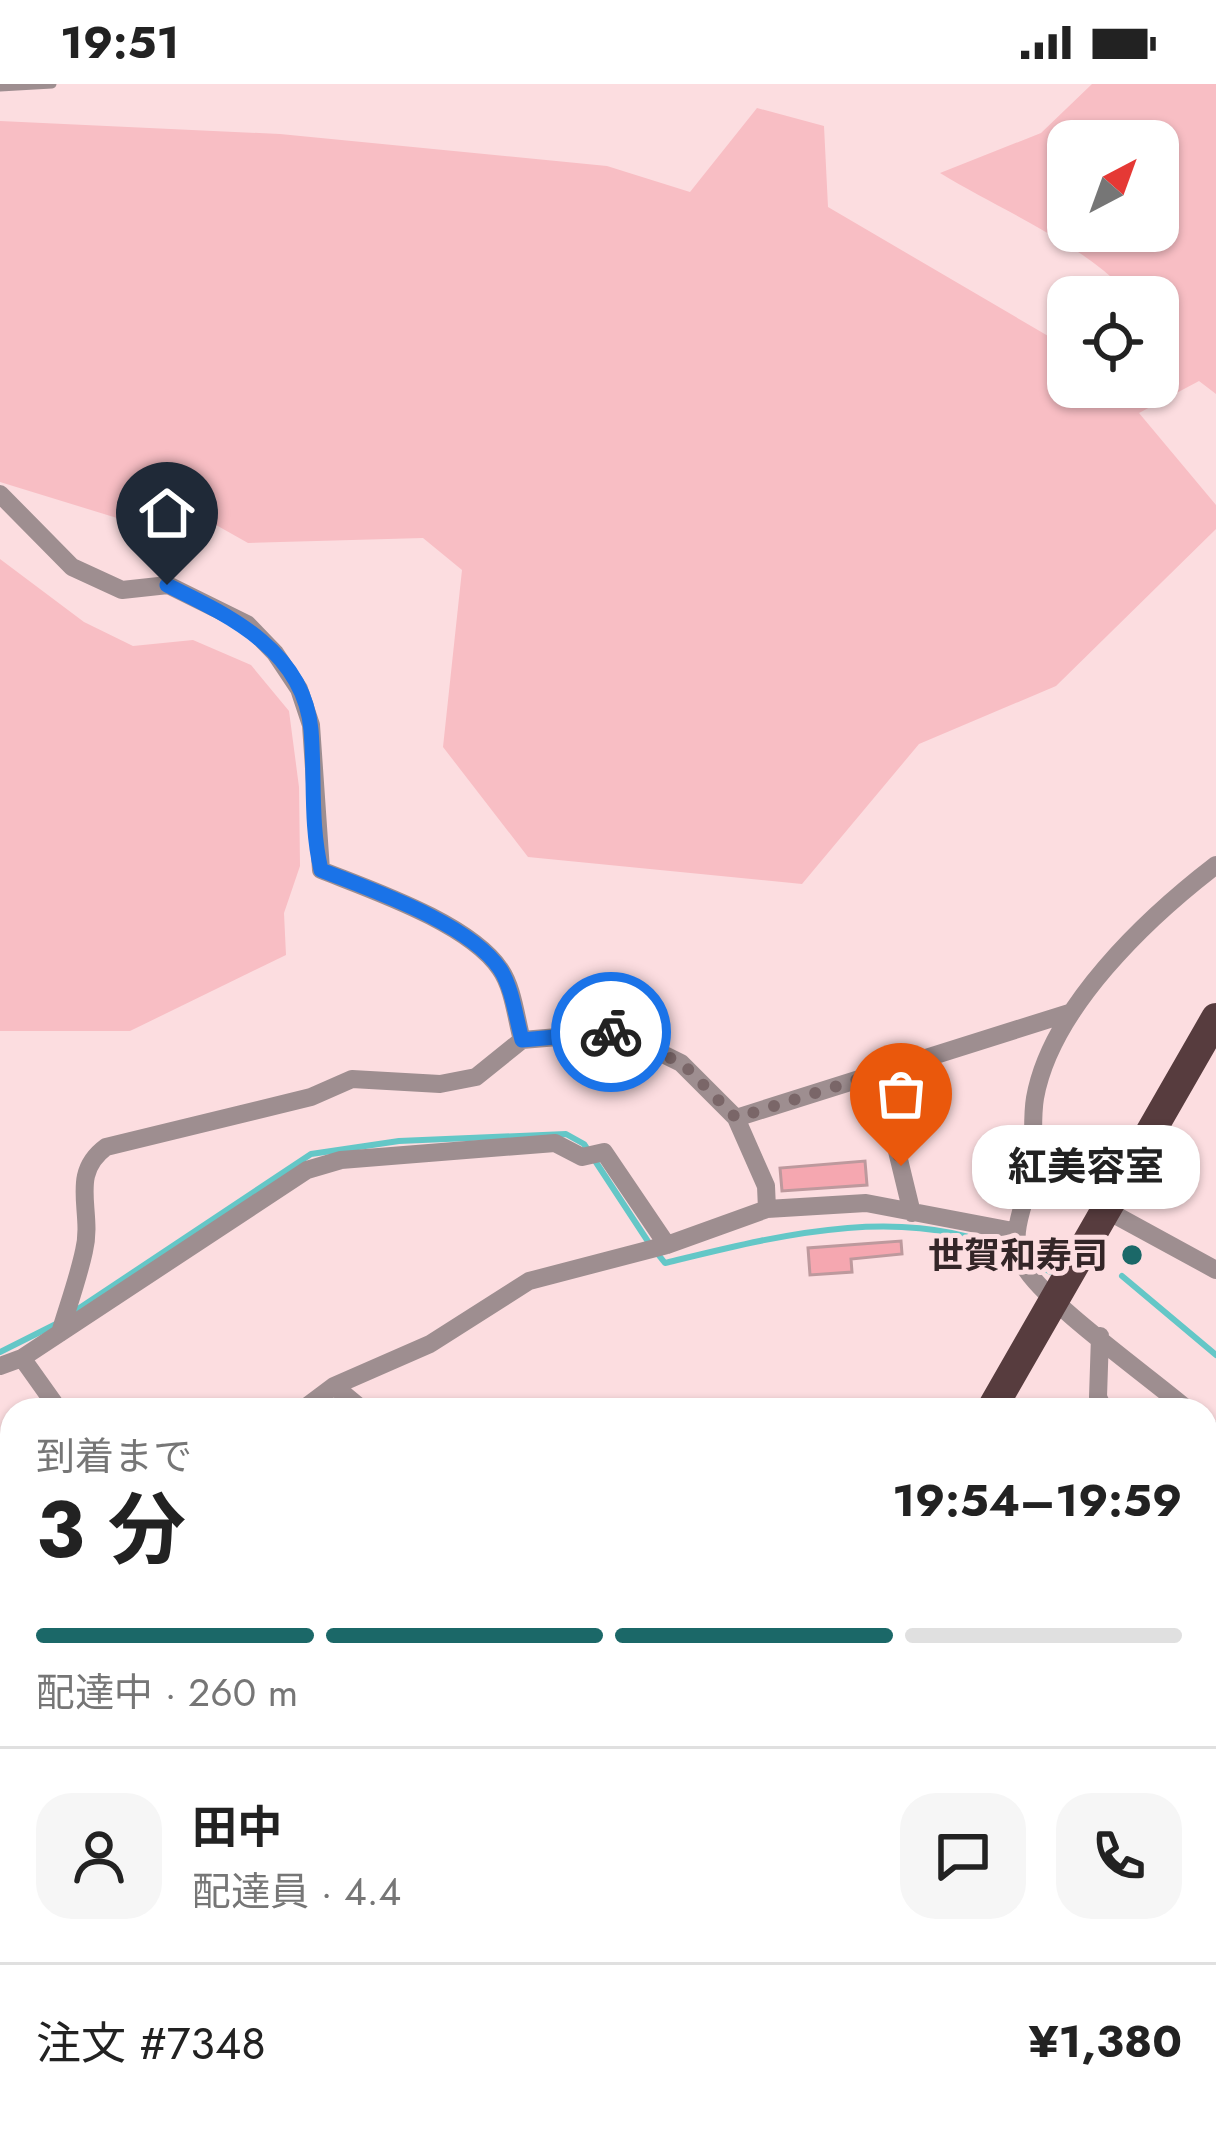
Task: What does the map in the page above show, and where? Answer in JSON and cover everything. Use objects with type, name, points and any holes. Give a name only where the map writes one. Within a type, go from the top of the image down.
[{"type":"highway","points":[[999,1398],[1216,1018]]},
{"type":"street","points":[[0,494],[72,567],[122,590],[167,585],[247,624],[275,653],[299,689],[311,725],[321,870],[391,898],[487,952],[503,973],[522,1040]]},
{"type":"street","points":[[1174,1398],[1054,1300],[1024,1266],[1013,1231],[1032,1169],[1035,1096],[1072,1012],[1131,936],[1216,865]]},
{"type":"street","points":[[736,1118],[1072,1012]]},
{"type":"street","points":[[60,1333],[86,1245],[83,1181],[88,1160],[106,1147],[311,1097],[352,1079],[440,1084],[476,1077],[522,1040],[618,1032],[682,1063],[736,1118],[766,1186],[767,1209]]},
{"type":"street","points":[[878,1073],[912,1213]]},
{"type":"street","points":[[0,1366],[22,1358],[307,1170],[390,1154],[555,1143],[582,1157],[604,1152],[667,1245]]},
{"type":"street","points":[[318,1398],[334,1386],[430,1344],[529,1281],[667,1245],[767,1209],[866,1203],[1013,1231]]},
{"type":"street","points":[[1106,1210],[1216,1270]]},
{"type":"street","points":[[1098,1398],[1100,1336]]},
{"type":"street","points":[[22,1358],[50,1398]]},
{"type":"street","points":[[334,1386],[348,1398]]},
{"type":"lane","points":[[0,87],[52,84]]},
{"type":"shaded area","points":[[1092,84],[1216,84],[1216,394],[1199,381],[1179,392],[1179,276],[1110,276],[1077,252],[1179,252],[1179,120],[1055,120]]},
{"type":"shaded area","points":[[757,108],[824,126],[828,207],[1047,335],[1047,408],[1148,408],[1139,413],[1216,505],[1216,529],[1056,686],[919,744],[802,884],[528,857],[443,747],[462,570],[423,538],[248,543],[177,503],[130,522],[0,482],[0,121],[280,134],[607,166],[690,192]]},
{"type":"shaded area","points":[[1047,127],[1047,233],[1036,226],[940,173]]},
{"type":"shaded area","points":[[0,559],[84,622],[133,646],[193,640],[251,665],[289,711],[299,787],[300,866],[284,913],[286,955],[130,1031],[0,1031]]},
{"type":"building","points":[[865,1161],[867,1185],[782,1191],[780,1168]]},
{"type":"building","points":[[901,1241],[902,1254],[851,1259],[852,1272],[810,1275],[808,1248]]},
{"type":"waterway","points":[[72,1313],[311,1154],[399,1141],[566,1134],[584,1144],[649,1243]]},
{"type":"waterway","points":[[657,1253],[665,1263],[796,1234],[886,1226],[974,1238],[1015,1254]]},
{"type":"waterway","points":[[1027,1260],[1055,1274]]},
{"type":"waterway","points":[[1122,1276],[1216,1355]]},
{"type":"waterway","points":[[0,1352],[56,1324]]},
{"type":"way so far","points":[[611,1032],[682,1063],[736,1118],[878,1073],[901,1166]]},
{"type":"place","name":"紅美容室","points":[[901,1166]]},
{"type":"place","name":"世賀和寿司","points":[[1132,1255]]},
{"type":"route","points":[[167,585],[247,624],[275,653],[299,689],[311,725],[315,847],[321,870],[391,898],[487,952],[503,973],[522,1040],[611,1032]]}]
